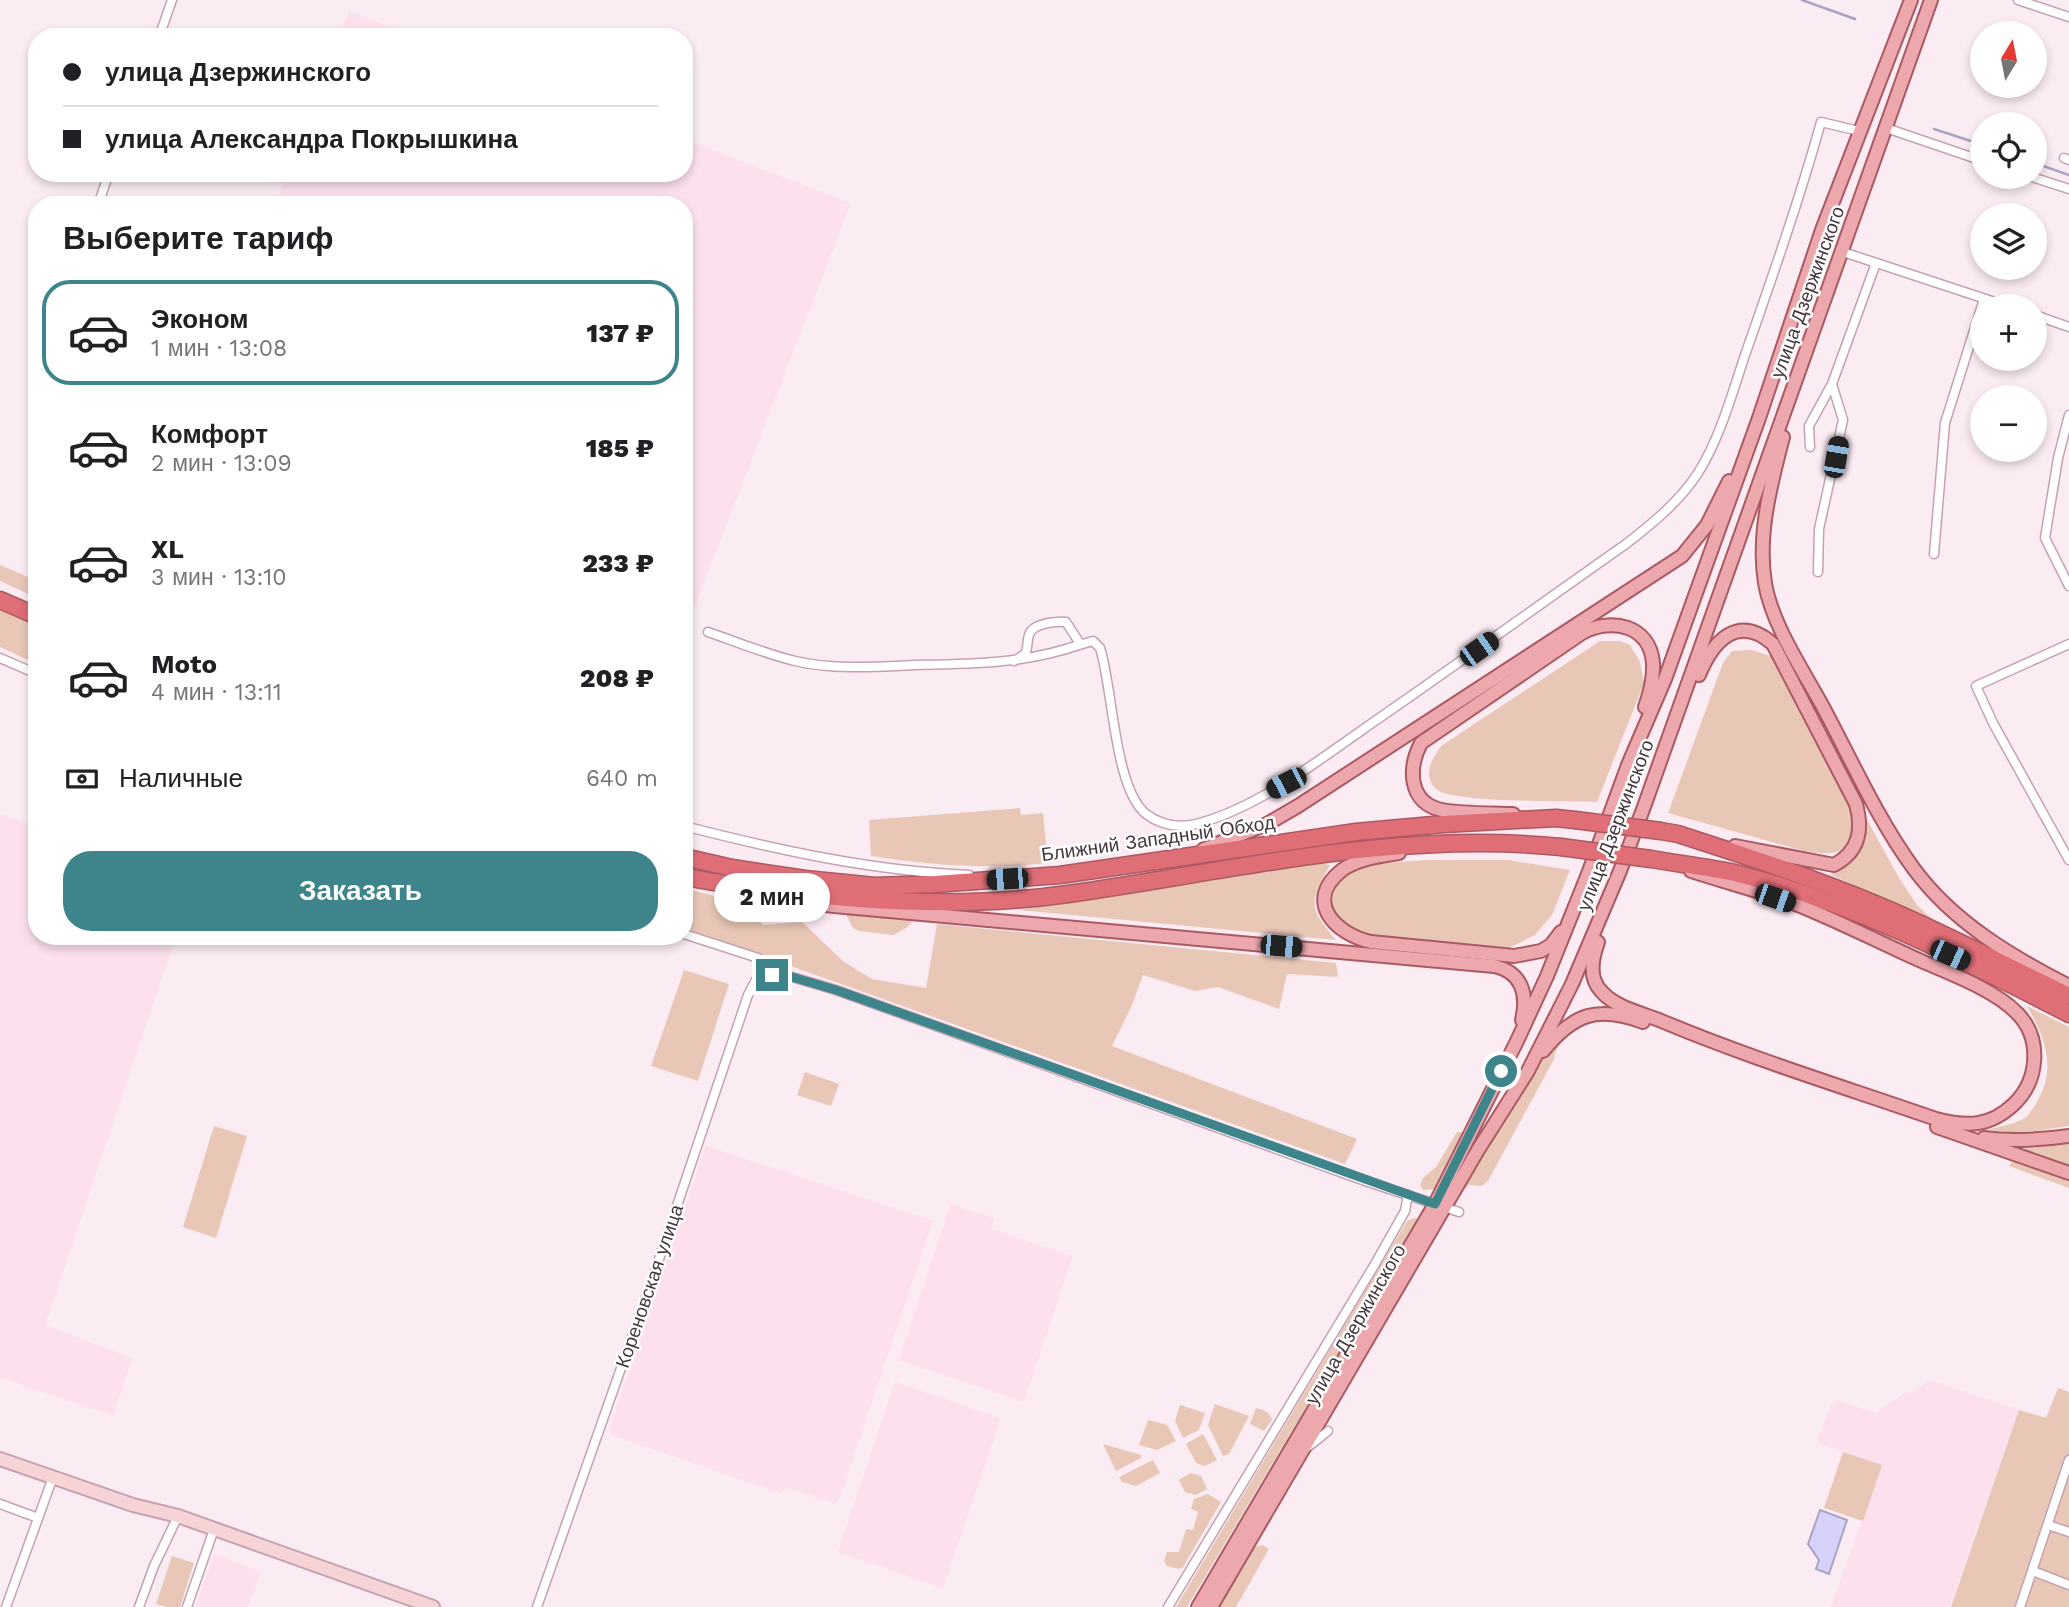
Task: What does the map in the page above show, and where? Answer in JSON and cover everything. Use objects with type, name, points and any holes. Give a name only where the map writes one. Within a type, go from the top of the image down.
[{"type":"highway","points":[[0,593],[28,605]]},
{"type":"highway","points":[[0,600],[28,612]]},
{"type":"highway","name":"Ближний Западный Обход","points":[[693,859],[805,879],[875,886],[935,884],[1032,877],[1356,832],[1556,818],[1678,834],[1811,878],[1952,938],[2069,996]]},
{"type":"highway","points":[[693,878],[814,896],[942,902],[1065,894],[1375,847],[1447,842],[1517,842],[1698,865],[1736,874],[1840,907],[1993,975],[2069,1014]]},
{"type":"main road","name":"улица Дзержинского","points":[[1211,1607],[1303,1451],[1440,1206],[1517,1041],[1571,917],[1628,765],[1665,679],[1759,418],[1822,230],[1911,0]]},
{"type":"main road","name":"улица Дзержинского","points":[[1198,1607],[1440,1206],[1528,1071],[1572,984],[1620,871],[1931,0]]},
{"type":"main road","points":[[1801,365],[1765,517],[1763,566],[1770,604],[1789,645],[1886,824],[1914,870],[1942,900],[1982,935],[2005,952],[2069,986]]},
{"type":"main road","points":[[1169,859],[1242,836],[1267,824],[1330,786],[1682,556],[1712,516],[1759,418]]},
{"type":"main road","points":[[1556,818],[1441,810],[1429,805],[1414,785],[1411,772],[1415,754],[1428,737],[1582,633],[1591,628],[1613,624],[1639,633],[1649,647],[1653,666],[1652,686],[1628,765]]},
{"type":"main road","points":[[1644,804],[1710,650],[1733,634],[1748,631],[1762,635],[1779,650],[1856,804],[1860,827],[1856,844],[1845,858],[1834,865],[1827,865],[1678,834]]},
{"type":"main road","points":[[1447,842],[1369,859],[1343,869],[1332,881],[1325,897],[1326,912],[1330,920],[1349,936],[1371,942],[1514,956],[1546,948],[1558,937],[1571,917]]},
{"type":"main road","points":[[1620,871],[1592,960],[1598,988],[1615,1002],[1695,1035],[1957,1124],[1982,1124],[2001,1115],[2026,1089],[2035,1056],[2032,1036],[2015,1011],[2003,1003],[1963,980],[1794,904],[1656,860]]},
{"type":"main road","points":[[693,878],[786,900],[834,906],[1494,966],[1510,972],[1524,989],[1525,1008],[1517,1041]]},
{"type":"main road","points":[[1528,1071],[1552,1040],[1577,1019],[1594,1014],[1619,1014],[2069,1173]]},
{"type":"main road","points":[[1939,1128],[1974,1137],[2007,1141],[2038,1141],[2069,1136]]},
{"type":"street","points":[[162,28],[172,0]]},
{"type":"street","points":[[2018,0],[2069,17]]},
{"type":"street","points":[[709,632],[774,655],[819,665],[872,667],[1014,661],[1093,641],[1100,648],[1125,775],[1137,804],[1153,818],[1168,825],[1196,824],[1220,815],[1286,783],[1626,544],[1666,512],[1684,492],[1707,458],[1721,424],[1762,307],[1821,122],[1859,131]]},
{"type":"street","points":[[1886,128],[1970,157]]},
{"type":"street","points":[[2047,182],[2069,189]]},
{"type":"street","points":[[1843,252],[1970,294]]},
{"type":"street","points":[[1810,447],[1809,426],[1832,384],[1876,262]]},
{"type":"street","points":[[2047,320],[2069,327]]},
{"type":"street","points":[[1934,554],[1945,423],[1970,344]]},
{"type":"street","points":[[1818,572],[1819,529],[1843,420],[1832,384]]},
{"type":"street","points":[[2069,415],[2058,458],[2045,538],[2069,586]]},
{"type":"street","points":[[1014,661],[1025,654],[1030,633],[1035,627],[1066,622],[1079,645]]},
{"type":"street","points":[[2069,644],[1976,686],[1993,723],[2069,860]]},
{"type":"street","points":[[0,658],[28,670]]},
{"type":"street","points":[[693,828],[769,848],[878,867],[1032,877]]},
{"type":"street","points":[[693,937],[758,958],[772,975],[792,977],[836,990],[1459,1212]]},
{"type":"street","name":"Кореновская улица","points":[[537,1607],[748,995],[756,981],[772,975]]},
{"type":"street","name":"улица Дзержинского","points":[[1168,1607],[1375,1264],[1405,1211],[1408,1195]]},
{"type":"street","points":[[1303,1451],[1328,1431]]},
{"type":"street","points":[[0,1459],[133,1505],[214,1528],[433,1607]]},
{"type":"street","points":[[2021,1607],[2069,1460]]},
{"type":"street","points":[[6,1607],[52,1477]]},
{"type":"street","points":[[0,1504],[38,1518]]},
{"type":"street","points":[[139,1607],[154,1566],[178,1516]]},
{"type":"street","points":[[2048,1525],[2069,1532]]},
{"type":"street","points":[[187,1607],[214,1528]]},
{"type":"street","points":[[2033,1572],[2069,1585]]},
{"type":"shaded area","points":[[349,11],[393,28],[342,28]]},
{"type":"shaded area","points":[[693,142],[851,203],[693,611],[693,196],[278,196],[284,182],[693,182]]},
{"type":"shaded area","points":[[0,565],[28,577],[28,594],[0,581]]},
{"type":"shaded area","points":[[0,606],[28,618],[28,660],[0,647]]},
{"type":"shaded area","points":[[1600,641],[1620,641],[1630,645],[1640,662],[1644,683],[1597,802],[1486,799],[1446,794],[1436,789],[1429,773],[1441,746]]},
{"type":"shaded area","points":[[1751,650],[1771,656],[1854,809],[1849,843],[1837,852],[1804,851],[1668,813],[1723,663],[1732,651]]},
{"type":"shaded area","points":[[1020,808],[1021,815],[1043,813],[1048,863],[960,866],[871,856],[869,820]]},
{"type":"shaded area","points":[[0,814],[28,824],[28,945],[173,945],[45,1325],[132,1358],[113,1416],[0,1377]]},
{"type":"shaded area","points":[[1865,816],[1917,905],[1942,928],[1830,874],[1853,858],[1860,844]]},
{"type":"shaded area","points":[[1426,860],[1508,860],[1570,870],[1552,915],[1535,935],[1509,948],[1372,936],[1348,926],[1331,908],[1338,884],[1350,872],[1382,864]]},
{"type":"shaded area","points":[[1319,863],[1330,865],[1315,896],[1316,912],[1336,940],[1019,910]]},
{"type":"shaded area","points":[[693,890],[748,905],[763,925],[802,922],[844,962],[872,979],[926,988],[937,924],[1336,963],[1338,977],[1287,974],[1279,1009],[1218,987],[1195,991],[1143,975],[1112,1046],[1357,1139],[1345,1164],[693,931]]},
{"type":"shaded area","points":[[845,913],[916,919],[893,935],[859,931],[853,928]]},
{"type":"shaded area","points":[[684,970],[729,984],[698,1081],[651,1066]]},
{"type":"shaded area","points":[[2027,1006],[2069,1027],[2069,1126],[2021,1133],[1988,1130],[2025,1118],[2044,1087],[2047,1075],[2046,1052],[2039,1029]]},
{"type":"shaded area","points":[[1571,1029],[1558,1047],[1488,1181],[1482,1186],[1469,1185],[1463,1190],[1546,1051]]},
{"type":"shaded area","points":[[805,1072],[839,1084],[831,1106],[797,1095]]},
{"type":"shaded area","points":[[214,1126],[247,1136],[216,1238],[183,1227]]},
{"type":"shaded area","points":[[1457,1132],[1461,1132],[1463,1136],[1436,1189],[1423,1190],[1420,1185],[1423,1178],[1436,1167]]},
{"type":"shaded area","points":[[2069,1143],[2069,1166],[2022,1149]]},
{"type":"shaded area","points":[[706,1146],[933,1221],[839,1500],[834,1503],[785,1487],[782,1494],[611,1435],[610,1427]]},
{"type":"shaded area","points":[[2013,1160],[2069,1178],[2069,1188],[2009,1166]]},
{"type":"shaded area","points":[[951,1204],[994,1218],[991,1228],[995,1230],[1073,1256],[1024,1402],[899,1360]]},
{"type":"shaded area","points":[[1418,1219],[1187,1607],[1176,1607],[1407,1221]]},
{"type":"shaded area","points":[[1930,1380],[2019,1410],[1949,1607],[1831,1607],[1882,1465],[1817,1443],[1831,1405],[1839,1401],[1875,1413],[1904,1393],[1908,1394]]},
{"type":"shaded area","points":[[895,1382],[1001,1418],[943,1588],[838,1552]]},
{"type":"shaded area","points":[[2058,1388],[2069,1392],[2069,1607],[1951,1607],[2019,1410],[2046,1418]]},
{"type":"shaded area","points":[[1215,1404],[1249,1416],[1229,1454],[1223,1456],[1208,1425]]},
{"type":"shaded area","points":[[1180,1405],[1205,1413],[1199,1430],[1183,1438],[1175,1421]]},
{"type":"shaded area","points":[[1256,1408],[1271,1417],[1272,1420],[1264,1431],[1250,1424]]},
{"type":"shaded area","points":[[1148,1420],[1167,1425],[1176,1441],[1157,1450],[1139,1445]]},
{"type":"shaded area","points":[[1203,1434],[1217,1460],[1205,1466],[1196,1463],[1186,1444]]},
{"type":"shaded area","points":[[1103,1444],[1141,1455],[1141,1458],[1116,1471]]},
{"type":"shaded area","points":[[1843,1452],[1882,1465],[1863,1521],[1824,1508]]},
{"type":"shaded area","points":[[1153,1460],[1160,1473],[1136,1486],[1122,1482],[1119,1477]]},
{"type":"shaded area","points":[[1191,1473],[1201,1476],[1207,1489],[1196,1495],[1185,1492],[1179,1480]]},
{"type":"shaded area","points":[[1208,1494],[1221,1502],[1183,1567],[1179,1569],[1167,1566],[1164,1561],[1167,1552],[1179,1552],[1186,1529],[1193,1530],[1198,1512],[1191,1509],[1194,1499]]},
{"type":"shaded area","points":[[1820,1510],[1847,1520],[1829,1574],[1816,1569],[1819,1560],[1808,1544]]},
{"type":"shaded area","points":[[1263,1545],[1269,1549],[1236,1607],[1219,1607],[1254,1547]]},
{"type":"shaded area","points":[[214,1554],[261,1572],[248,1607],[196,1607]]},
{"type":"shaded area","points":[[172,1556],[194,1563],[180,1607],[156,1604]]},
{"type":"waterway","points":[[1802,0],[1855,19]]},
{"type":"waterway","points":[[1934,129],[1970,141]]},
{"type":"waterway","points":[[2047,167],[2069,175]]},
{"type":"route","points":[[772,975],[792,977],[836,990],[1435,1204],[1501,1071]]}]
